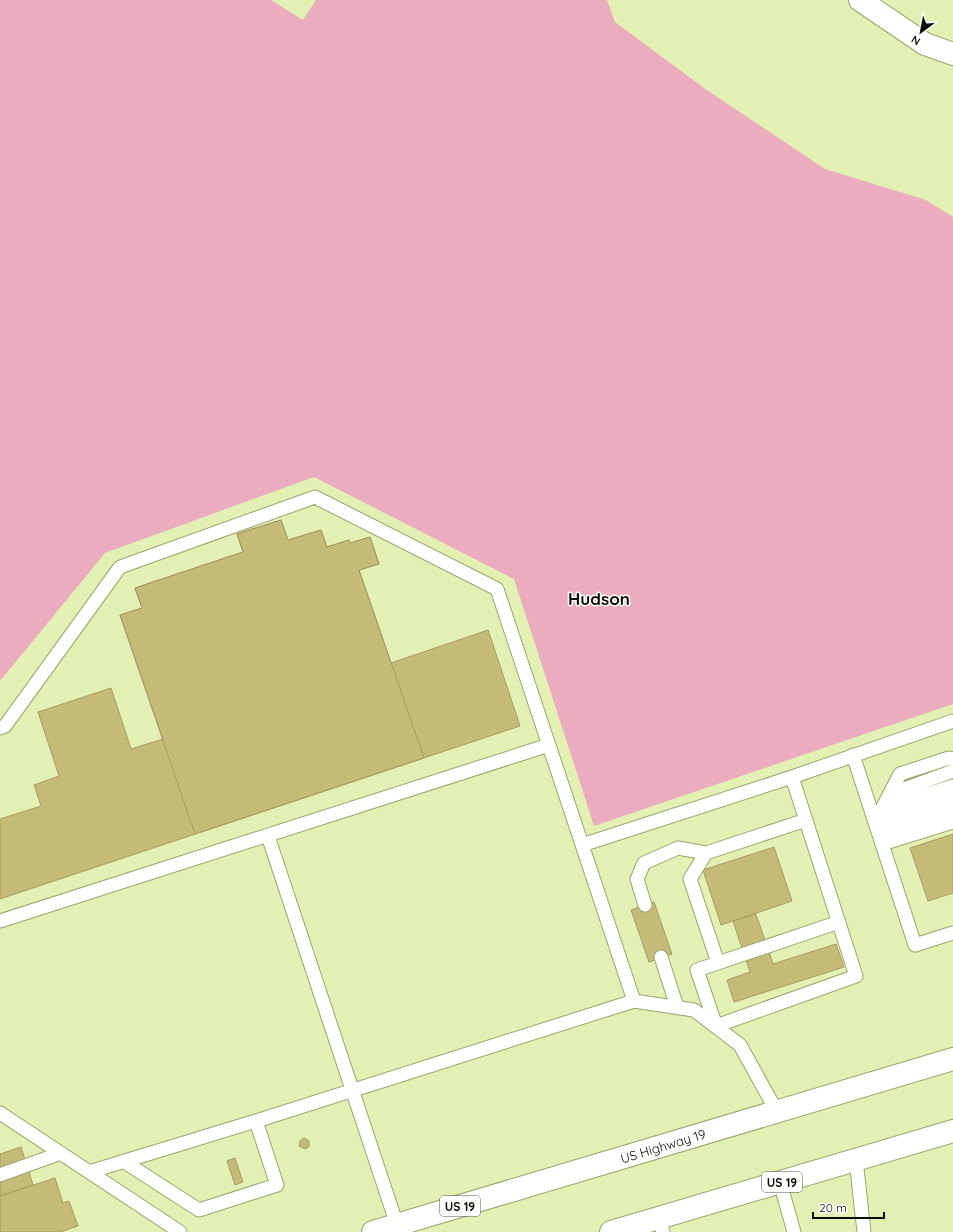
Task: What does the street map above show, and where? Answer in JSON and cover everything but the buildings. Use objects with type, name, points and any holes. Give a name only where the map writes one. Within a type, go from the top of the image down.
[{"type":"main road","points":[[860,0],[925,44],[953,54]]},
{"type":"main road","name":"US Highway 19","points":[[373,1232],[953,1060]]},
{"type":"main road","name":"US 19","points":[[611,1232],[661,1225],[780,1182],[953,1131]]},
{"type":"lane","points":[[0,728],[5,726],[120,567],[315,498],[497,589],[634,1001]]},
{"type":"lane","points":[[582,845],[792,777],[953,721]]},
{"type":"lane","points":[[0,921],[549,745]]},
{"type":"lane","points":[[853,755],[915,945],[953,933]]},
{"type":"lane","points":[[879,834],[882,809],[900,774],[949,758],[953,759]]},
{"type":"lane","points":[[890,794],[953,771]]},
{"type":"lane","points":[[716,1026],[856,976],[792,777]]},
{"type":"lane","points":[[882,809],[953,786]]},
{"type":"lane","points":[[879,834],[953,798]]},
{"type":"lane","points":[[879,834],[953,811]]},
{"type":"lane","points":[[645,905],[637,879],[644,863],[678,848],[706,853],[806,820]]},
{"type":"lane","points":[[879,834],[953,822]]},
{"type":"lane","points":[[268,836],[397,1225]]},
{"type":"lane","points":[[706,853],[690,879],[718,963]]},
{"type":"lane","points":[[716,1026],[697,970],[839,922]]},
{"type":"lane","points":[[661,957],[677,1007]]},
{"type":"lane","points":[[88,1172],[256,1121],[634,1001],[694,1010],[740,1044],[777,1112]]},
{"type":"lane","points":[[0,1113],[180,1232]]},
{"type":"lane","points":[[123,1161],[199,1210],[277,1185],[256,1121]]},
{"type":"lane","points":[[0,1175],[61,1153]]},
{"type":"lane","points":[[856,1160],[864,1232]]},
{"type":"lane","points":[[780,1182],[794,1232]]},
{"type":"shaded area","points":[[0,0],[271,0],[303,20],[316,0],[607,0],[615,22],[704,88],[825,169],[926,200],[953,217],[953,704],[594,826],[514,579],[314,477],[105,553],[0,681]]},
{"type":"district","name":"Hudson","points":[[599,598]]}]
